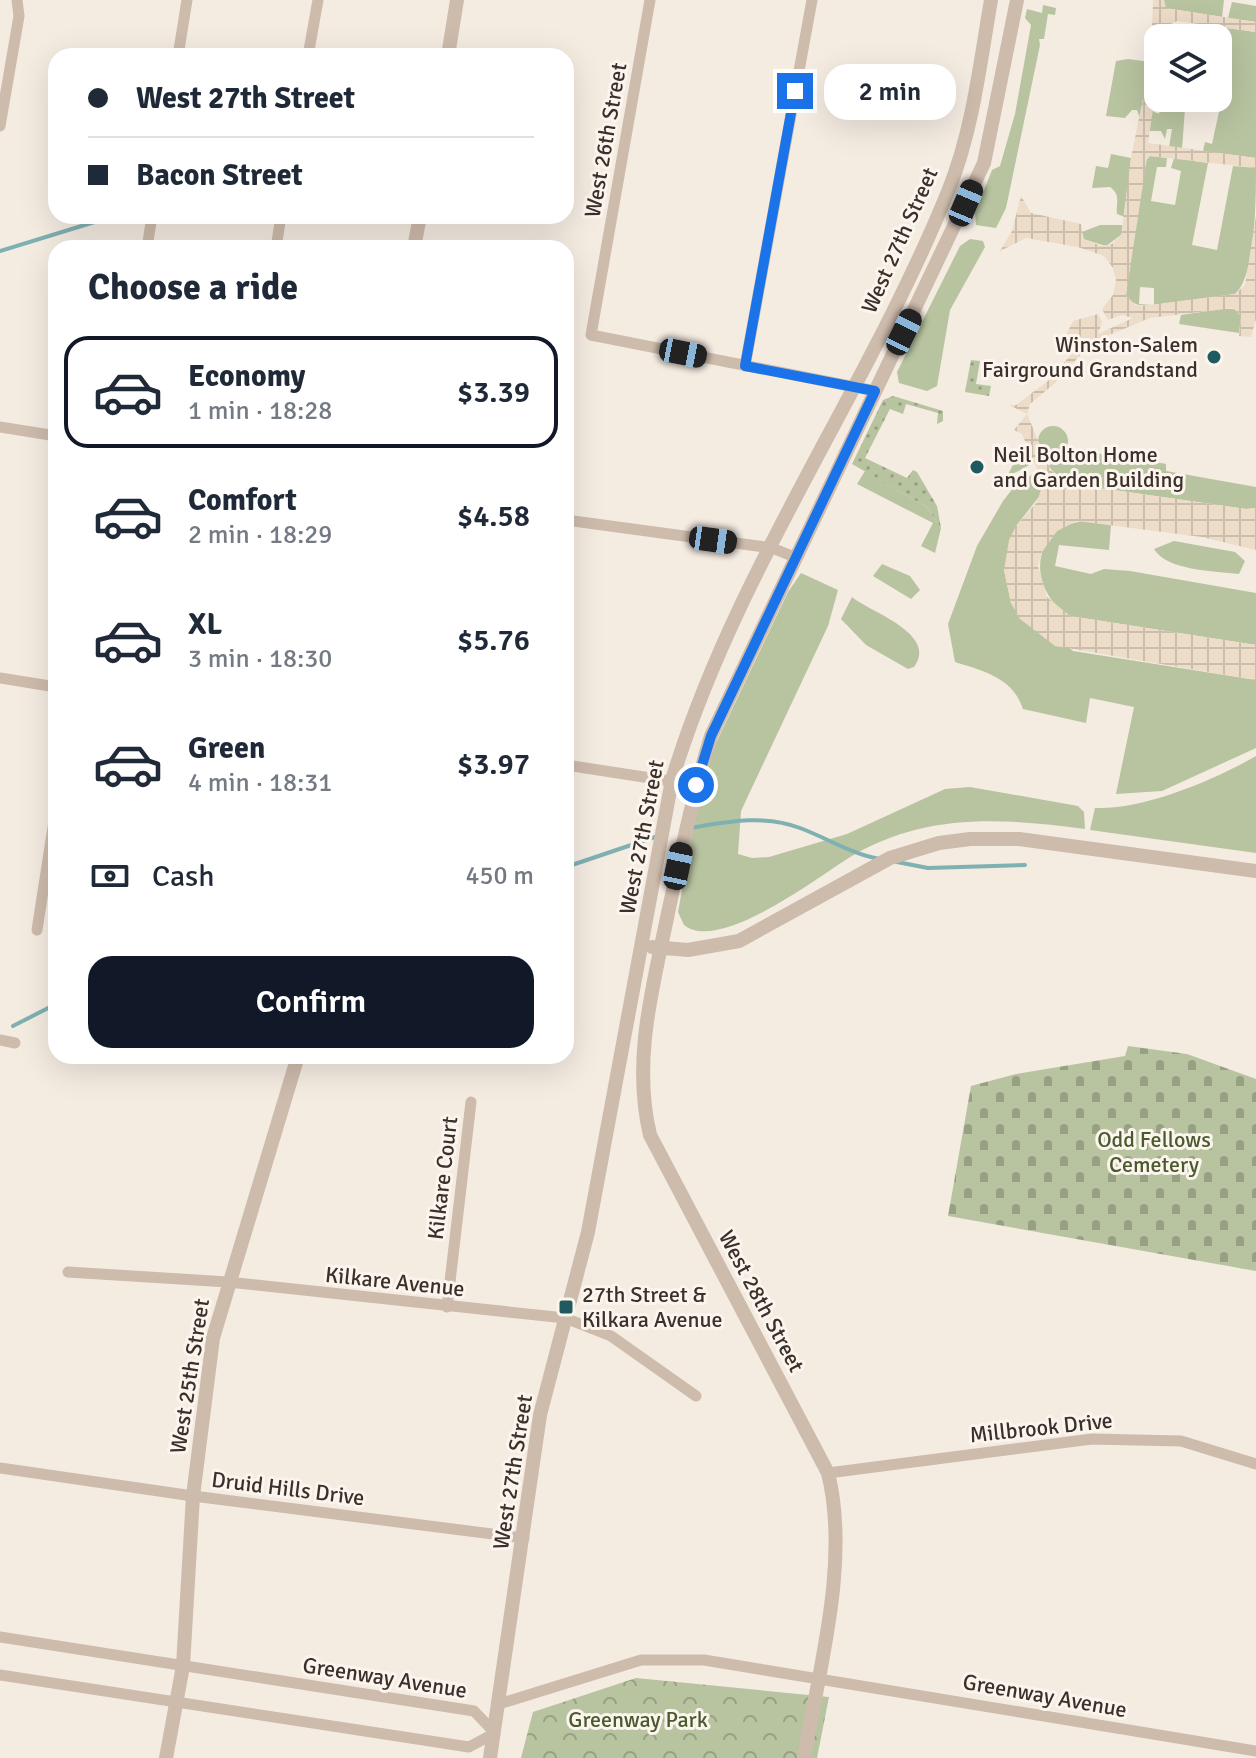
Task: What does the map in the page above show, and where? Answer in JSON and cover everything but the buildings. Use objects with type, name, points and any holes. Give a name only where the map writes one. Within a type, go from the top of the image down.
[{"type":"street","points":[[0,126],[19,16],[17,0]]},
{"type":"street","points":[[179,48],[187,0]]},
{"type":"street","points":[[309,48],[318,0]]},
{"type":"street","points":[[449,48],[457,0]]},
{"type":"street","name":"West 26th Street","points":[[650,0],[591,335],[745,366]]},
{"type":"street","points":[[812,0],[745,366],[875,391]]},
{"type":"street","name":"West 27th Street","points":[[490,1758],[540,1415],[588,1232],[672,780],[694,709],[772,548],[856,386],[950,187],[966,138],[991,0]]},
{"type":"street","name":"West 27th Street","points":[[660,948],[696,785],[711,736],[984,163],[1017,0]]},
{"type":"street","points":[[0,427],[48,435]]},
{"type":"street","points":[[574,521],[772,548],[797,558]]},
{"type":"street","points":[[0,678],[48,686]]},
{"type":"street","points":[[574,766],[696,785]]},
{"type":"street","points":[[642,946],[712,948],[739,941],[890,858],[939,843],[970,839],[1019,839],[1256,871]]},
{"type":"street","points":[[37,930],[48,859]]},
{"type":"street","name":"West 28th Street","points":[[660,948],[642,1053],[641,1098],[650,1135],[828,1473],[837,1531],[804,1758]]},
{"type":"street","points":[[0,1040],[15,1043]]},
{"type":"street","name":"West 25th Street","points":[[166,1758],[183,1666],[193,1496],[213,1338],[296,1064]]},
{"type":"street","name":"Kilkare Court","points":[[447,1307],[471,1102]]},
{"type":"street","name":"Kilkare Avenue","points":[[68,1272],[228,1282],[565,1318],[611,1336],[696,1396]]},
{"type":"street","name":"Millbrook Drive","points":[[828,1473],[1092,1439],[1181,1441],[1256,1464]]},
{"type":"street","name":"Druid Hills Drive","points":[[0,1468],[524,1538]]},
{"type":"street","name":"Greenway Avenue","points":[[0,1637],[474,1711],[495,1733]]},
{"type":"street","name":"Greenway Avenue","points":[[499,1704],[641,1660],[704,1660],[1256,1751]]},
{"type":"street","points":[[0,1675],[469,1747],[495,1733]]},
{"type":"green space","points":[[1164,0],[1224,0],[1222,17],[1165,8]]},
{"type":"green space","points":[[1232,2],[1256,6],[1256,22],[1228,18]]},
{"type":"green space","points":[[1043,5],[1056,8],[1055,15],[1048,14],[1044,39],[1039,39],[1006,208],[996,228],[976,225],[975,213],[992,170],[1000,166],[1015,114],[1031,25],[1025,18],[1027,9],[1042,13]]},
{"type":"green space","points":[[1232,29],[1256,32],[1256,158],[1203,151],[1205,142],[1212,144],[1219,112],[1232,112]]},
{"type":"green space","points":[[1116,61],[1144,61],[1144,98],[1140,118],[1137,110],[1132,110],[1125,118],[1106,116]]},
{"type":"green space","points":[[1152,112],[1185,112],[1182,149],[1169,147],[1172,129],[1167,129],[1165,139],[1161,131],[1148,131]]},
{"type":"green space","points":[[1111,154],[1131,158],[1125,217],[1117,214],[1116,193],[1110,187],[1092,188],[1096,166],[1108,168]]},
{"type":"green space","points":[[1150,156],[1167,158],[1166,167],[1157,167],[1151,201],[1175,205],[1181,171],[1171,168],[1174,158],[1208,163],[1192,245],[1217,250],[1233,166],[1256,168],[1251,254],[1242,285],[1235,294],[1154,305],[1154,288],[1140,287],[1139,304],[1126,295],[1144,162]]},
{"type":"green space","points":[[1100,225],[1124,225],[1121,235],[1106,246],[1083,239],[1082,232]]},
{"type":"green space","points":[[970,239],[983,241],[985,247],[950,310],[937,386],[927,391],[899,383],[897,372],[960,246]]},
{"type":"green space","points":[[1237,309],[1241,317],[1239,333],[1179,324],[1181,315]]},
{"type":"green space","points":[[971,360],[980,361],[976,384],[991,386],[989,396],[965,392]]},
{"type":"green space","points":[[893,396],[943,411],[943,421],[937,424],[938,413],[906,404],[903,414],[890,409],[865,458],[907,478],[913,470],[917,472],[937,506],[941,528],[927,507],[852,464],[883,400]]},
{"type":"green space","points":[[1053,426],[1064,430],[1068,441],[1064,452],[1053,456],[1042,452],[1038,441],[1042,430]]},
{"type":"green space","points":[[1022,446],[1029,449],[1035,462],[1007,477]]},
{"type":"green space","points":[[1082,448],[1109,456],[1166,464],[1166,471],[1256,487],[1256,508],[1065,483],[1048,466]]},
{"type":"green space","points":[[1039,470],[1042,493],[1016,526],[1004,570],[1011,603],[1073,651],[1256,680],[1256,748],[1162,791],[1116,794],[1134,707],[1090,698],[1086,723],[1023,709],[1005,683],[955,662],[948,624],[977,546],[1014,487]]},
{"type":"green space","points":[[865,471],[927,507],[941,528],[935,553],[921,546],[933,523],[857,484]]},
{"type":"green space","points":[[1088,521],[1111,524],[1109,550],[1059,545],[1055,566],[1091,574],[1104,569],[1130,571],[1256,593],[1256,645],[1070,616],[1046,590],[1041,575],[1041,559],[1045,545],[1055,533],[1069,525]]},
{"type":"green space","points":[[1174,541],[1235,552],[1245,561],[1239,574],[1180,566],[1169,562],[1154,549]]},
{"type":"green space","points":[[882,564],[910,576],[920,590],[911,599],[873,576]]},
{"type":"green space","points":[[801,573],[838,590],[828,626],[741,811],[738,854],[752,858],[769,857],[847,834],[945,789],[970,787],[1078,806],[1084,812],[1085,829],[993,821],[963,822],[904,833],[847,859],[791,896],[742,922],[699,931],[684,925],[678,912],[699,796],[716,743],[788,592]]},
{"type":"green space","points":[[852,597],[910,634],[917,644],[919,655],[914,667],[908,669],[866,645],[841,619]]},
{"type":"green space","points":[[1256,756],[1256,853],[1090,830],[1095,808],[1135,804],[1178,792]]},
{"type":"green space","name":"Odd Fellows Cemetery","points":[[1128,1046],[1187,1054],[1256,1079],[1256,1271],[948,1216],[971,1086],[1016,1074],[1125,1056]]},
{"type":"green space","name":"Greenway Park","points":[[636,1678],[829,1697],[817,1758],[521,1758],[533,1712]]},
{"type":"shaded area","points":[[1153,0],[1164,0],[1166,8],[1256,22],[1256,32],[1232,29],[1232,24],[1177,21],[1152,24]]},
{"type":"shaded area","points":[[1144,93],[1144,112],[1153,112],[1148,143],[1256,158],[1256,168],[1147,158],[1126,295],[1135,305],[1141,306],[1235,294],[1245,285],[1256,216],[1256,319],[1251,337],[1239,336],[1241,317],[1233,308],[1150,318],[1092,342],[1055,383],[1030,404],[1027,414],[1009,405],[1016,405],[1048,381],[1076,349],[1066,335],[1073,321],[1098,314],[1102,322],[1098,334],[1133,318],[1122,315],[1108,320],[1102,309],[1113,295],[1116,280],[1113,268],[1104,256],[1078,247],[1026,238],[1000,251],[1012,231],[1021,196],[1031,213],[1081,224],[1084,239],[1101,246],[1112,244],[1121,235],[1131,158]]},
{"type":"shaded area","points":[[1027,414],[1050,469],[1065,483],[1256,508],[1256,550],[1202,537],[1077,521],[1057,531],[1042,552],[1038,566],[1047,597],[1070,616],[1256,645],[1256,680],[1055,646],[1020,619],[1011,603],[1004,570],[1009,540],[1016,526],[1037,502],[1043,483],[1022,434],[1014,430]]},
{"type":"waterway","points":[[0,251],[88,224]]},
{"type":"waterway","points":[[690,828],[745,820],[773,821],[800,828],[849,850],[880,859]]},
{"type":"waterway","points":[[574,864],[658,836]]},
{"type":"waterway","points":[[897,862],[928,868],[1025,865]]},
{"type":"waterway","points":[[13,1026],[48,1008]]},
{"type":"place","name":"Winston-Salem Fairground Grandstand","points":[[1214,357]]},
{"type":"place","name":"Neil Bolton Home and Garden Building","points":[[977,467]]},
{"type":"place","name":"27th Street & Kilkara Avenue","points":[[566,1307]]},
{"type":"route","points":[[696,785],[711,736],[875,391],[745,366],[795,91]]}]
